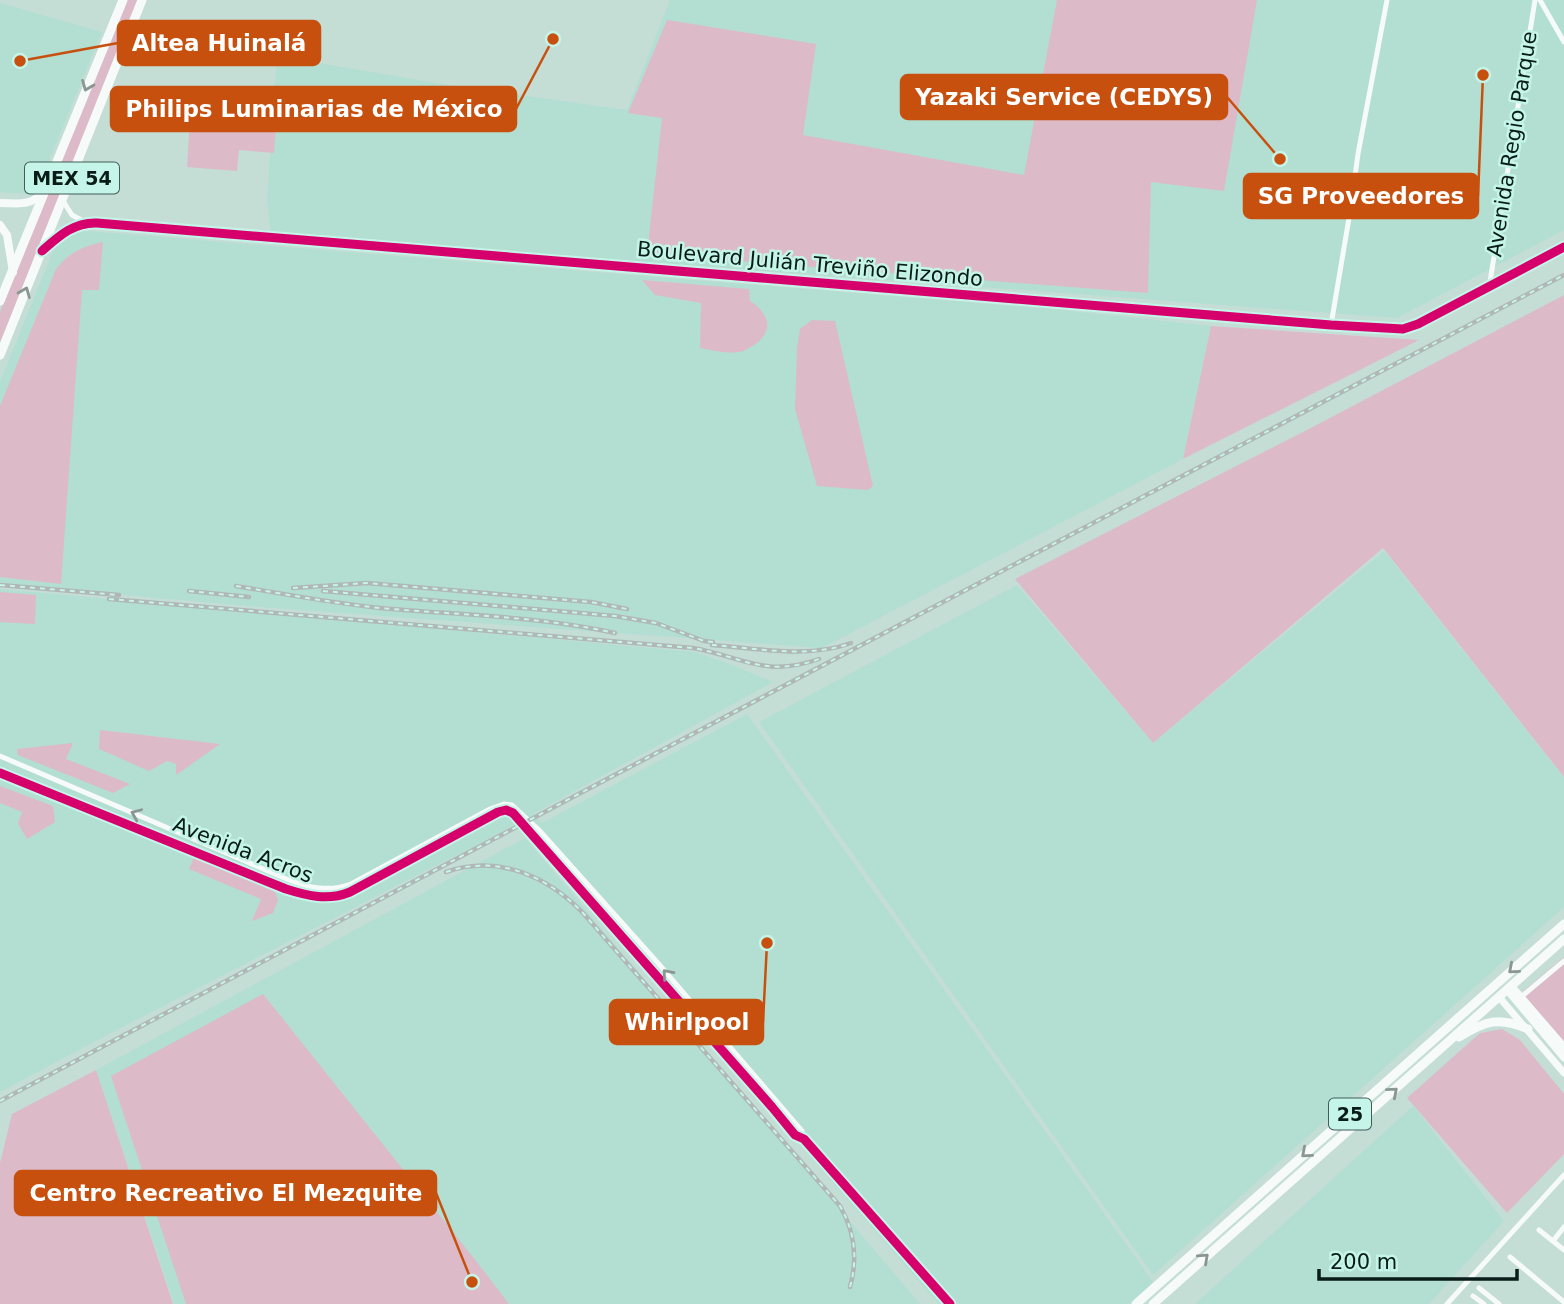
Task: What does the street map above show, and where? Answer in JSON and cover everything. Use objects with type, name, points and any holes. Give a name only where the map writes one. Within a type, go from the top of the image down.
[{"type":"main road","name":"MEX 54","points":[[0,301],[123,0]]},
{"type":"main road","name":"MEX 54","points":[[0,355],[142,0]]},
{"type":"main road","points":[[0,203],[32,202],[44,190]]},
{"type":"main road","points":[[0,225],[7,235],[13,271]]},
{"type":"main road","name":"25","points":[[1136,1304],[1564,924]]},
{"type":"main road","name":"25","points":[[1153,1304],[1564,939]]},
{"type":"main road","points":[[1509,988],[1564,1048]]},
{"type":"main road","points":[[1442,1046],[1487,1022],[1507,1021],[1528,1029]]},
{"type":"street","points":[[1331,325],[1358,153],[1387,0]]},
{"type":"street","points":[[1538,0],[1564,42]]},
{"type":"street","name":"Avenida Regio Parque","points":[[1489,288],[1538,0]]},
{"type":"street","points":[[63,200],[72,215],[85,222]]},
{"type":"street","points":[[42,250],[63,233],[85,222]]},
{"type":"street","name":"Boulevard Julián Treviño Elizondo","points":[[85,222],[1403,329],[1489,288],[1564,247]]},
{"type":"street","name":"Avenida Acros","points":[[0,756],[289,880],[316,888],[340,888],[351,884],[448,834]]},
{"type":"street","points":[[2,774],[12,761]]},
{"type":"street","name":"Avenida Acros","points":[[2,774],[286,889],[317,897],[339,896],[350,892],[497,806],[509,808],[532,828]]},
{"type":"street","points":[[532,828],[608,908],[802,1131],[804,1139]]},
{"type":"street","points":[[532,828],[602,913],[795,1135],[804,1139],[950,1304]]},
{"type":"street","points":[[602,913],[608,908]]},
{"type":"street","points":[[1511,1011],[1564,961]]},
{"type":"street","points":[[1499,997],[1564,1073]]},
{"type":"street","points":[[1521,1001],[1564,1058]]},
{"type":"street","points":[[1447,1304],[1564,1175]]},
{"type":"street","points":[[1553,1241],[1564,1227]]},
{"type":"street","points":[[1539,1230],[1564,1250]]},
{"type":"street","points":[[1510,1257],[1564,1302]]},
{"type":"street","points":[[1479,1288],[1499,1304]]},
{"type":"street","points":[[1473,1296],[1484,1304]]},
{"type":"shaded area","points":[[126,0],[138,0],[0,343],[0,312]]},
{"type":"shaded area","points":[[670,0],[1564,0],[1564,230],[1397,318],[271,234],[267,200],[277,56],[453,86],[627,110]]},
{"type":"shaded area","points":[[1057,0],[1257,0],[1224,191],[1151,182],[1148,293],[647,254],[662,118],[628,113],[667,20],[816,44],[803,135],[1024,175]]},
{"type":"shaded area","points":[[0,3],[102,32],[38,187],[29,194],[0,192]]},
{"type":"shaded area","points":[[191,103],[277,116],[274,153],[239,150],[237,171],[187,167]]},
{"type":"shaded area","points":[[62,229],[1053,309],[1211,326],[1183,459],[822,648],[259,607],[0,584],[0,382]]},
{"type":"shaded area","points":[[103,242],[99,290],[82,290],[61,584],[0,577],[0,406],[56,269],[76,251]]},
{"type":"shaded area","points":[[642,280],[749,289],[750,301],[762,311],[767,322],[765,334],[761,340],[741,352],[700,348],[701,303],[655,295]]},
{"type":"shaded area","points":[[1564,295],[1564,777],[1383,548],[1153,743],[1015,579],[1305,431]]},
{"type":"shaded area","points":[[812,320],[835,321],[873,486],[868,490],[817,486],[795,409],[800,329]]},
{"type":"shaded area","points":[[1211,326],[1419,340],[1183,459]]},
{"type":"shaded area","points":[[1384,551],[1564,778],[1564,907],[1153,1275],[759,722],[1017,585],[1153,743]]},
{"type":"shaded area","points":[[0,589],[695,652],[773,682],[533,814],[542,823],[747,714],[1153,1282],[1129,1304],[939,1304],[519,823],[0,1092]]},
{"type":"shaded area","points":[[0,592],[36,595],[35,624],[0,622]]},
{"type":"shaded area","points":[[100,730],[220,744],[176,775],[176,764],[167,761],[149,771],[99,749]]},
{"type":"shaded area","points":[[73,743],[66,759],[130,784],[113,793],[18,755],[17,749]]},
{"type":"shaded area","points":[[0,786],[53,806],[55,822],[27,839],[18,823],[22,812],[0,803]]},
{"type":"shaded area","points":[[525,838],[920,1304],[174,1304],[96,1070]]},
{"type":"shaded area","points":[[194,857],[275,892],[278,900],[273,913],[252,921],[261,899],[189,869]]},
{"type":"shaded area","points":[[1564,957],[1564,1042],[1520,994]]},
{"type":"shaded area","points":[[263,994],[509,1304],[186,1304],[111,1076]]},
{"type":"shaded area","points":[[1502,1029],[1520,1040],[1564,1094],[1564,1154],[1507,1213],[1407,1098],[1480,1033]]},
{"type":"shaded area","points":[[96,1070],[173,1304],[0,1304],[0,1163],[12,1114]]},
{"type":"shaded area","points":[[1413,1106],[1504,1221],[1429,1304],[1195,1304]]},
{"type":"railway","points":[[0,1101],[1564,275]]},
{"type":"railway","points":[[293,588],[367,583],[591,602],[627,609]]},
{"type":"railway","points":[[0,585],[119,595]]},
{"type":"railway","points":[[236,586],[362,606],[527,619],[615,633]]},
{"type":"railway","points":[[189,591],[249,597]]},
{"type":"railway","points":[[323,591],[615,616],[656,623],[713,642]]},
{"type":"railway","points":[[109,599],[693,648],[769,666],[784,667],[819,659]]},
{"type":"railway","points":[[712,645],[800,651],[834,648],[851,643]]},
{"type":"railway","points":[[446,872],[484,866],[503,867],[520,872],[554,888],[583,913],[840,1206],[854,1245],[850,1287]]},
{"type":"cycle path","points":[[42,251],[74,227],[97,223],[1403,329],[1418,324],[1564,247]]},
{"type":"cycle path","points":[[0,773],[286,889],[318,896],[350,892],[498,812],[506,810],[513,813],[795,1135],[804,1139],[950,1304]]},
{"type":"place","name":"Philips Luminarias de México","points":[[553,39]]},
{"type":"place","name":"Altea Huinalá","points":[[20,61]]},
{"type":"place","name":"SG Proveedores","points":[[1483,75]]},
{"type":"place","name":"Yazaki Service (CEDYS)","points":[[1280,159]]},
{"type":"place","name":"Whirlpool","points":[[767,943]]},
{"type":"place","name":"Centro Recreativo El Mezquite","points":[[472,1282]]}]
